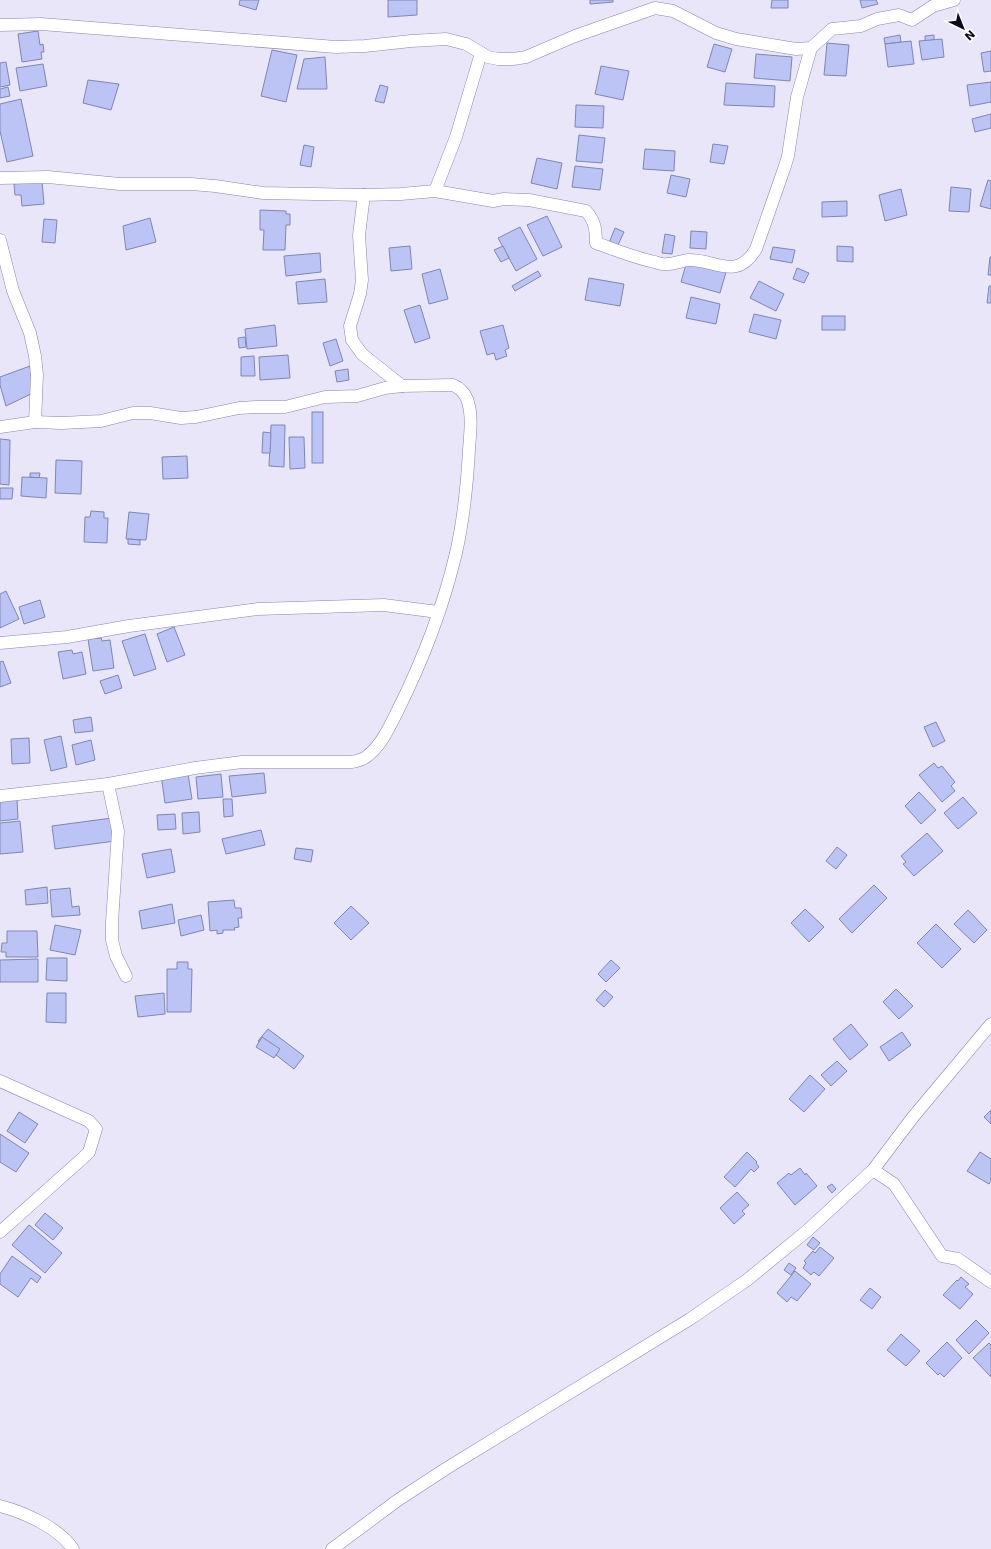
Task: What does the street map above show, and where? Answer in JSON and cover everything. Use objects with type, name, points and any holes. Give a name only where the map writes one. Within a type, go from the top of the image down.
[{"type":"street","points":[[0,178],[48,177],[120,184],[191,184],[263,193],[364,195],[435,191],[492,201],[504,199],[530,200],[586,211],[591,216],[596,228],[596,243],[636,258],[666,265],[688,260],[714,264],[727,268],[736,267],[752,256],[756,249],[785,166],[788,156],[797,97],[811,48],[832,29],[861,26],[877,19],[900,15],[912,20],[933,6],[954,0]]},
{"type":"street","points":[[0,25],[41,24],[336,47],[446,39],[466,44],[481,53],[498,59],[514,59],[526,56],[574,36],[655,8],[672,11],[716,33],[736,39],[789,48],[811,48]]},
{"type":"street","points":[[435,191],[456,137],[481,53]]},
{"type":"street","points":[[364,195],[359,236],[362,280],[360,294],[350,326],[352,340],[362,354],[402,386]]},
{"type":"street","points":[[0,240],[13,291],[30,333],[35,356],[37,375],[35,422]]},
{"type":"street","points":[[0,427],[35,422],[101,421],[133,413],[181,418],[196,417],[239,408],[285,407],[325,397],[357,396],[385,388],[402,386],[453,385],[460,388],[468,401],[471,422],[466,504],[453,566],[438,612],[408,690],[385,735],[372,751],[360,761],[242,762],[195,768],[108,784],[0,796]]},
{"type":"street","points":[[0,643],[67,637],[129,626],[258,609],[384,606],[438,612]]},
{"type":"street","points":[[108,784],[118,831],[112,940],[116,956],[126,976]]},
{"type":"street","points":[[332,1549],[398,1500],[690,1319],[747,1280],[808,1230],[873,1170],[913,1118],[991,1024]]},
{"type":"street","points":[[0,1081],[90,1121],[96,1128],[89,1152],[0,1232]]},
{"type":"street","points":[[873,1170],[894,1184],[942,1256],[958,1259],[991,1282]]},
{"type":"street","points":[[0,1506],[14,1510],[46,1526],[67,1540],[73,1549]]},
{"type":"building","points":[[240,0],[259,0],[256,10],[239,5]]},
{"type":"building","points":[[388,0],[417,0],[417,15],[388,17]]},
{"type":"building","points":[[590,0],[613,0],[613,2],[590,4]]},
{"type":"building","points":[[772,0],[788,0],[788,8],[771,8]]},
{"type":"building","points":[[860,0],[876,0],[878,4],[862,8]]},
{"type":"building","points":[[38,31],[40,45],[43,44],[44,52],[41,52],[42,59],[22,62],[18,34]]},
{"type":"building","points":[[900,35],[901,42],[885,44],[884,38]]},
{"type":"building","points":[[934,35],[934,40],[925,41],[925,36]]},
{"type":"building","points":[[942,39],[944,57],[922,60],[919,41]]},
{"type":"building","points":[[911,41],[914,64],[888,67],[885,44]]},
{"type":"building","points":[[827,43],[849,45],[846,76],[824,75]]},
{"type":"building","points":[[714,44],[732,49],[725,72],[707,67]]},
{"type":"building","points":[[272,50],[297,55],[286,102],[261,96]]},
{"type":"building","points":[[991,51],[991,71],[984,72],[981,53]]},
{"type":"building","points":[[756,54],[792,57],[790,81],[754,78]]},
{"type":"building","points":[[325,57],[327,89],[297,89],[304,59]]},
{"type":"building","points":[[6,62],[10,85],[0,87],[0,63]]},
{"type":"building","points":[[43,64],[47,86],[20,91],[16,68]]},
{"type":"building","points":[[601,66],[629,71],[623,100],[595,94]]},
{"type":"building","points":[[88,80],[119,84],[111,110],[83,103]]},
{"type":"building","points":[[991,82],[991,102],[970,106],[967,85]]},
{"type":"building","points":[[726,83],[775,86],[774,107],[724,105]]},
{"type":"building","points":[[380,85],[388,87],[384,103],[375,101]]},
{"type":"building","points":[[8,87],[10,96],[0,98],[0,89]]},
{"type":"building","points":[[21,99],[33,156],[7,162],[0,131],[0,104]]},
{"type":"building","points":[[576,105],[604,106],[603,128],[575,127]]},
{"type":"building","points":[[991,114],[991,128],[975,132],[972,119]]},
{"type":"building","points":[[579,135],[605,138],[602,163],[576,161]]},
{"type":"building","points":[[713,144],[728,146],[724,164],[710,162]]},
{"type":"building","points":[[304,145],[314,147],[311,167],[300,165]]},
{"type":"building","points":[[645,149],[675,151],[674,171],[643,169]]},
{"type":"building","points":[[537,158],[562,163],[557,189],[531,183]]},
{"type":"building","points":[[575,166],[603,169],[600,190],[572,187]]},
{"type":"building","points":[[671,175],[690,179],[686,197],[667,193]]},
{"type":"building","points":[[988,180],[991,181],[991,209],[980,206]]},
{"type":"building","points":[[42,181],[44,204],[22,206],[21,195],[15,195],[14,184]]},
{"type":"building","points":[[951,187],[971,189],[969,212],[949,211]]},
{"type":"building","points":[[901,189],[907,215],[885,221],[879,195]]},
{"type":"building","points":[[847,201],[847,216],[822,217],[822,202]]},
{"type":"building","points":[[260,210],[286,211],[286,214],[290,214],[290,225],[286,225],[285,250],[263,250],[264,230],[260,230]]},
{"type":"building","points":[[547,216],[562,247],[543,256],[527,225]]},
{"type":"building","points":[[150,218],[156,242],[126,250],[123,226]]},
{"type":"building","points":[[44,219],[57,220],[55,243],[42,242]]},
{"type":"building","points":[[520,227],[537,259],[516,271],[498,238]]},
{"type":"building","points":[[615,228],[624,232],[617,247],[609,243]]},
{"type":"building","points":[[691,231],[707,232],[706,249],[690,248]]},
{"type":"building","points":[[665,234],[675,236],[672,254],[662,253]]},
{"type":"building","points":[[410,246],[412,269],[391,271],[389,248]]},
{"type":"building","points":[[503,246],[509,258],[501,262],[494,250]]},
{"type":"building","points":[[837,246],[853,247],[853,262],[837,261]]},
{"type":"building","points":[[773,247],[795,250],[792,263],[770,259]]},
{"type":"building","points":[[320,253],[321,272],[286,276],[284,256]]},
{"type":"building","points":[[990,257],[991,275],[988,275]]},
{"type":"building","points":[[687,261],[726,272],[720,293],[681,282]]},
{"type":"building","points":[[797,268],[809,273],[804,283],[793,279]]},
{"type":"building","points":[[440,269],[448,299],[429,304],[422,274]]},
{"type":"building","points":[[538,271],[541,276],[515,291],[512,286]]},
{"type":"building","points":[[589,278],[624,284],[620,306],[585,300]]},
{"type":"building","points":[[325,279],[327,302],[298,304],[296,282]]},
{"type":"building","points":[[759,281],[784,294],[776,311],[750,298]]},
{"type":"building","points":[[989,286],[991,286],[991,303],[987,303]]},
{"type":"building","points":[[691,297],[720,304],[716,324],[686,318]]},
{"type":"building","points":[[420,305],[430,338],[415,343],[404,310]]},
{"type":"building","points":[[754,314],[781,320],[776,339],[749,332]]},
{"type":"building","points":[[822,316],[845,316],[845,330],[822,330]]},
{"type":"building","points":[[275,325],[277,346],[247,349],[245,329]]},
{"type":"building","points":[[503,325],[509,348],[505,350],[507,356],[496,360],[494,353],[487,355],[480,331]]},
{"type":"building","points":[[245,337],[246,347],[239,348],[238,338]]},
{"type":"building","points":[[336,339],[343,361],[330,366],[323,343]]},
{"type":"building","points":[[288,355],[290,378],[260,380],[259,357]]},
{"type":"building","points":[[254,356],[255,376],[241,376],[241,357]]},
{"type":"building","points":[[30,366],[33,393],[6,406],[0,385],[0,377]]},
{"type":"building","points":[[348,369],[349,380],[337,382],[335,371]]},
{"type":"building","points":[[312,412],[323,412],[323,463],[312,463]]},
{"type":"building","points":[[271,425],[285,425],[284,467],[269,466]]},
{"type":"building","points":[[263,432],[271,433],[270,453],[262,453]]},
{"type":"building","points":[[289,437],[304,437],[305,468],[290,469]]},
{"type":"building","points":[[0,439],[10,440],[9,485],[0,484]]},
{"type":"building","points":[[187,456],[188,478],[163,479],[162,457]]},
{"type":"building","points":[[56,460],[82,461],[81,494],[55,493]]},
{"type":"building","points":[[30,473],[40,473],[39,478],[30,477]]},
{"type":"building","points":[[22,477],[47,478],[46,498],[21,496]]},
{"type":"building","points":[[0,488],[13,488],[12,499],[0,499]]},
{"type":"building","points":[[91,511],[104,512],[104,518],[108,518],[107,543],[84,542],[85,517],[90,517]]},
{"type":"building","points":[[129,512],[149,514],[146,540],[126,539]]},
{"type":"building","points":[[128,539],[140,540],[140,545],[128,544]]},
{"type":"building","points":[[6,591],[19,619],[0,628],[0,594]]},
{"type":"building","points":[[40,600],[45,617],[24,624],[19,607]]},
{"type":"building","points":[[174,627],[185,655],[167,662],[157,634]]},
{"type":"building","points":[[145,634],[156,669],[134,676],[122,641]]},
{"type":"building","points":[[101,638],[102,641],[110,640],[114,668],[93,671],[88,639]]},
{"type":"building","points":[[72,650],[73,654],[82,652],[86,674],[63,679],[58,652]]},
{"type":"building","points":[[3,661],[11,683],[0,687],[0,662]]},
{"type":"building","points":[[118,675],[122,688],[105,694],[100,681]]},
{"type":"building","points":[[91,717],[93,731],[75,733],[73,720]]},
{"type":"building","points":[[936,722],[945,741],[933,747],[924,727]]},
{"type":"building","points":[[61,736],[67,767],[51,771],[44,740]]},
{"type":"building","points":[[29,738],[30,763],[12,764],[11,739]]},
{"type":"building","points":[[91,740],[95,760],[76,765],[72,745]]},
{"type":"building","points":[[934,763],[938,768],[942,766],[955,782],[951,786],[955,791],[942,802],[919,775]]},
{"type":"building","points":[[264,773],[266,793],[232,797],[229,776]]},
{"type":"building","points":[[188,774],[192,799],[165,803],[161,775]]},
{"type":"building","points":[[221,774],[223,797],[198,799],[196,777]]},
{"type":"building","points":[[919,792],[936,810],[921,824],[905,806]]},
{"type":"building","points":[[0,796],[17,799],[18,819],[0,821]]},
{"type":"building","points":[[963,797],[977,813],[958,829],[944,813]]},
{"type":"building","points":[[223,799],[232,799],[233,816],[224,817]]},
{"type":"building","points":[[199,812],[200,832],[183,834],[182,813]]},
{"type":"building","points":[[175,814],[176,829],[158,830],[157,815]]},
{"type":"building","points":[[112,818],[115,841],[55,849],[52,826]]},
{"type":"building","points":[[20,821],[23,852],[0,854],[0,823]]},
{"type":"building","points":[[261,830],[265,845],[226,854],[222,839]]},
{"type":"building","points":[[927,833],[943,851],[914,876],[903,864],[906,862],[901,856]]},
{"type":"building","points":[[837,847],[847,855],[836,869],[826,861]]},
{"type":"building","points":[[296,848],[313,850],[311,862],[294,859]]},
{"type":"building","points":[[171,849],[175,872],[147,878],[142,854]]},
{"type":"building","points":[[874,885],[887,898],[852,933],[839,919]]},
{"type":"building","points":[[47,887],[48,903],[26,905],[25,890]]},
{"type":"building","points":[[70,888],[72,907],[79,906],[80,915],[52,917],[50,890]]},
{"type":"building","points":[[234,900],[235,908],[241,908],[242,918],[238,918],[239,927],[234,928],[235,930],[223,930],[223,933],[217,934],[217,930],[210,931],[208,902]]},
{"type":"building","points":[[172,904],[175,923],[142,929],[139,911]]},
{"type":"building","points":[[351,906],[369,923],[351,940],[334,923]]},
{"type":"building","points":[[805,909],[824,927],[809,942],[791,923]]},
{"type":"building","points":[[968,910],[987,930],[974,943],[954,924]]},
{"type":"building","points":[[201,915],[204,930],[181,936],[178,920]]},
{"type":"building","points":[[936,924],[961,949],[942,968],[917,943]]},
{"type":"building","points":[[55,925],[81,930],[75,955],[50,950]]},
{"type":"building","points":[[7,931],[37,931],[38,957],[6,957],[6,952],[1,952],[2,943],[7,943]]},
{"type":"building","points":[[47,958],[67,958],[67,981],[46,980]]},
{"type":"building","points":[[38,959],[38,982],[0,982],[0,960]]},
{"type":"building","points":[[611,960],[620,968],[606,982],[598,974]]},
{"type":"building","points":[[177,962],[188,962],[188,969],[192,969],[191,1012],[167,1012],[167,969],[177,969]]},
{"type":"building","points":[[896,989],[913,1006],[899,1019],[883,1002]]},
{"type":"building","points":[[605,990],[613,997],[604,1007],[596,1000]]},
{"type":"building","points":[[47,993],[66,993],[66,1023],[46,1022]]},
{"type":"building","points":[[164,993],[165,1014],[138,1017],[135,996]]},
{"type":"building","points":[[851,1024],[868,1045],[850,1060],[833,1039]]},
{"type":"building","points":[[268,1029],[304,1056],[294,1069],[258,1041]]},
{"type":"building","points":[[902,1032],[911,1045],[889,1061],[880,1047]]},
{"type":"building","points":[[262,1037],[280,1049],[274,1058],[256,1047]]},
{"type":"building","points":[[837,1061],[847,1071],[831,1086],[821,1075]]},
{"type":"building","points":[[810,1075],[825,1089],[804,1112],[789,1099]]},
{"type":"building","points":[[991,1110],[991,1124],[984,1117]]},
{"type":"building","points":[[19,1112],[38,1124],[25,1143],[7,1131]]},
{"type":"building","points":[[0,1134],[29,1153],[16,1172],[0,1162]]},
{"type":"building","points":[[747,1152],[757,1162],[756,1163],[759,1167],[754,1172],[751,1169],[735,1187],[724,1177]]},
{"type":"building","points":[[980,1152],[991,1159],[991,1181],[989,1184],[967,1171]]},
{"type":"building","points":[[800,1168],[817,1186],[795,1205],[777,1183],[789,1173],[791,1175]]},
{"type":"building","points":[[832,1184],[836,1189],[832,1193],[827,1187]]},
{"type":"building","points":[[737,1192],[749,1205],[742,1211],[745,1214],[734,1224],[720,1208]]},
{"type":"building","points":[[45,1213],[63,1228],[53,1240],[35,1225]]},
{"type":"building","points":[[29,1225],[62,1253],[45,1273],[12,1245]]},
{"type":"building","points":[[813,1237],[820,1243],[814,1250],[807,1245]]},
{"type":"building","points":[[820,1247],[834,1258],[819,1276],[814,1272],[811,1275],[803,1268],[806,1263],[804,1261],[813,1251],[815,1253]]},
{"type":"building","points":[[12,1256],[41,1277],[37,1283],[31,1278],[18,1297],[0,1284],[0,1274]]},
{"type":"building","points":[[789,1263],[796,1268],[791,1275],[784,1270]]},
{"type":"building","points":[[795,1271],[811,1284],[797,1301],[791,1297],[787,1302],[777,1293]]},
{"type":"building","points":[[961,1277],[969,1284],[965,1287],[973,1294],[960,1309],[943,1295]]},
{"type":"building","points":[[870,1288],[881,1297],[872,1309],[860,1300]]},
{"type":"building","points":[[976,1320],[989,1333],[969,1354],[956,1340]]},
{"type":"building","points":[[901,1334],[920,1351],[906,1366],[887,1350]]},
{"type":"building","points":[[947,1342],[962,1358],[944,1377],[940,1373],[938,1375],[926,1363]]},
{"type":"building","points":[[989,1343],[991,1345],[991,1377],[973,1358]]}]
